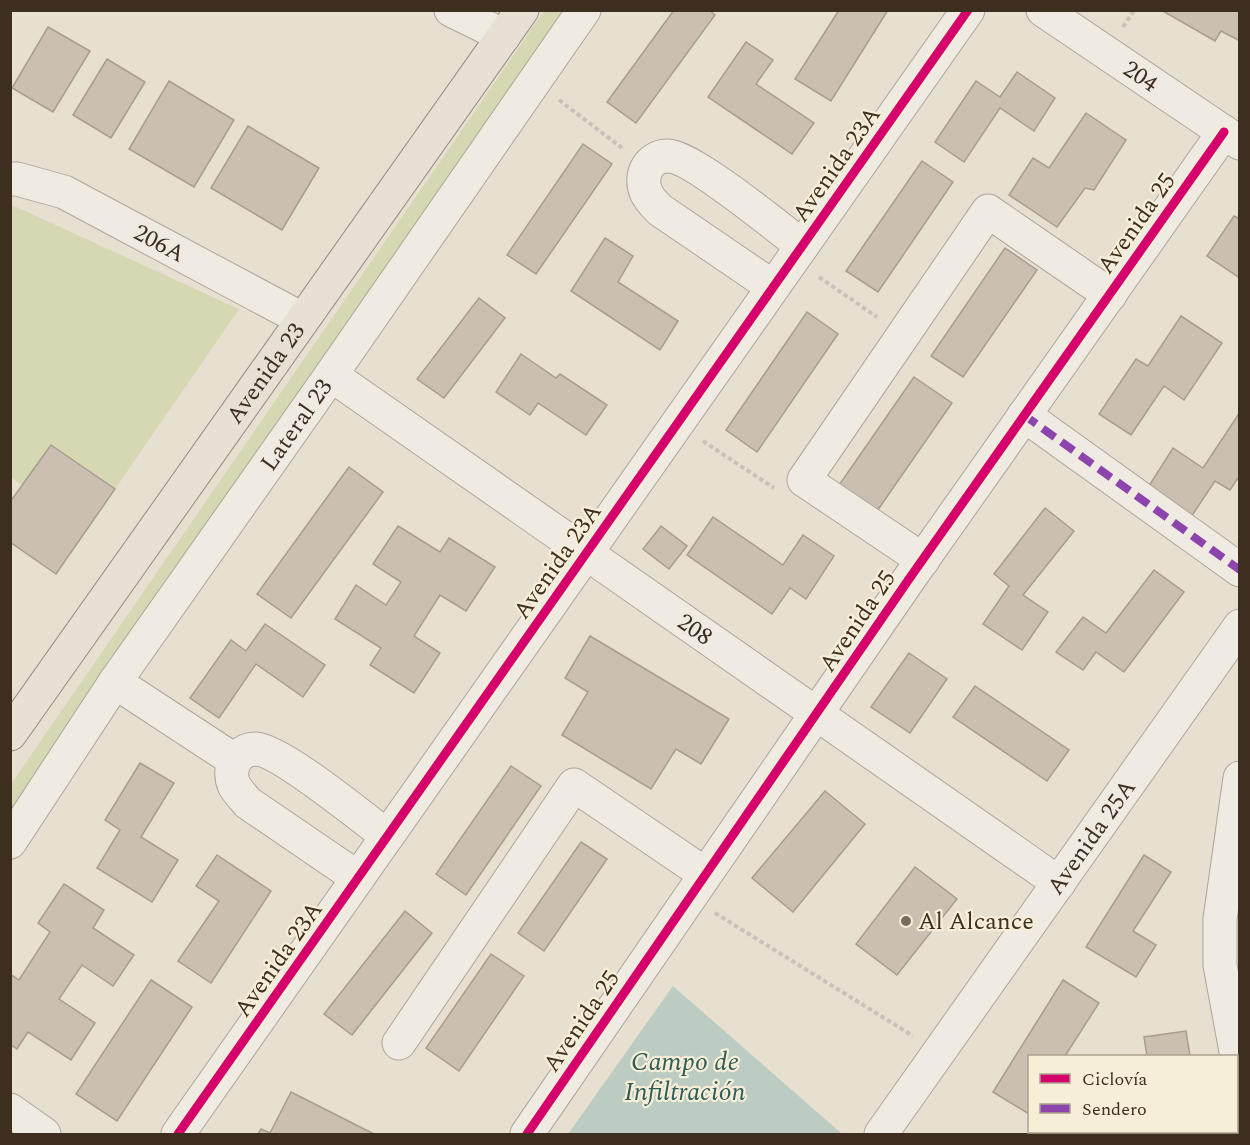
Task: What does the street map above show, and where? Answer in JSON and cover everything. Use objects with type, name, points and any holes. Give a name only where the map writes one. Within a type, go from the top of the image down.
[{"type":"main road","name":"Avenida 23","points":[[10,735],[513,23]]},
{"type":"street","points":[[451,10],[513,23]]},
{"type":"street","name":"Lateral 23","points":[[10,842],[114,682],[332,375],[584,10]]},
{"type":"street","name":"Avenida 23A","points":[[178,1134],[968,10]]},
{"type":"street","name":"204","points":[[1043,10],[1232,138]]},
{"type":"street","name":"Avenida 25","points":[[527,1134],[1024,415],[1110,294],[1232,138]]},
{"type":"street","points":[[773,287],[660,210],[646,194],[643,179],[647,167],[656,158],[670,156],[695,165],[798,252]]},
{"type":"street","name":"206A","points":[[10,179],[64,192],[302,319]]},
{"type":"street","points":[[923,560],[804,480],[988,211],[1110,294]]},
{"type":"street","name":"208","points":[[332,375],[1059,883]]},
{"type":"street","points":[[1024,415],[1239,570]]},
{"type":"street","name":"Avenida 25A","points":[[881,1134],[1239,626]]},
{"type":"street","points":[[114,682],[234,760]]},
{"type":"street","points":[[358,878],[248,803],[234,786],[231,772],[234,760],[244,751],[258,749],[282,759],[387,836]]},
{"type":"street","points":[[1237,1055],[1235,1026],[1220,966],[1220,919],[1239,778]]},
{"type":"street","points":[[399,1043],[574,785],[697,885]]},
{"type":"street","points":[[10,1110],[44,1134]]},
{"type":"path","points":[[534,82],[647,167]]},
{"type":"path","points":[[798,252],[903,336]]},
{"type":"path","points":[[697,885],[940,1052]]},
{"type":"green space","points":[[544,11],[567,11],[11,818],[11,784]]},
{"type":"green space","points":[[12,205],[239,309],[115,489],[51,445],[22,485],[11,477]]},
{"type":"water","name":"Campo de Infiltración","points":[[673,986],[841,1133],[568,1134]]},
{"type":"building","points":[[674,10],[709,10],[715,15],[636,123],[607,102]]},
{"type":"building","points":[[839,10],[888,10],[831,101],[795,79]]},
{"type":"building","points":[[1161,10],[1240,10],[1240,41],[1221,31],[1215,41]]},
{"type":"building","points":[[48,27],[90,51],[53,112],[12,88]]},
{"type":"building","points":[[746,42],[773,60],[756,84],[814,123],[792,154],[708,97]]},
{"type":"building","points":[[107,59],[145,82],[111,138],[73,115]]},
{"type":"building","points":[[1017,72],[1055,98],[1034,131],[1000,108],[964,162],[935,142],[976,81],[1000,97]]},
{"type":"building","points":[[169,81],[234,120],[194,187],[129,149]]},
{"type":"building","points":[[1086,113],[1126,140],[1094,190],[1085,188],[1057,227],[1009,195],[1033,158],[1049,168]]},
{"type":"building","points":[[248,126],[319,168],[282,230],[211,188]]},
{"type":"building","points":[[583,144],[612,164],[536,274],[507,255]]},
{"type":"building","points":[[922,161],[953,182],[878,292],[846,271]]},
{"type":"building","points":[[1234,216],[1240,219],[1240,278],[1207,256]]},
{"type":"building","points":[[605,238],[633,256],[618,282],[678,321],[660,350],[571,291]]},
{"type":"building","points":[[1005,248],[1037,270],[963,377],[931,356]]},
{"type":"building","points":[[479,298],[505,318],[444,398],[417,379]]},
{"type":"building","points":[[807,312],[838,334],[757,452],[726,430]]},
{"type":"building","points":[[1181,316],[1222,343],[1184,400],[1164,386],[1131,435],[1099,414],[1136,359],[1148,366]]},
{"type":"building","points":[[521,354],[556,378],[560,374],[607,405],[586,435],[538,403],[530,415],[496,392]]},
{"type":"building","points":[[914,377],[952,403],[875,514],[837,488]]},
{"type":"building","points":[[1240,412],[1240,475],[1230,490],[1215,481],[1191,517],[1147,489],[1173,448],[1203,468]]},
{"type":"building","points":[[51,445],[115,489],[56,574],[10,542],[10,502]]},
{"type":"building","points":[[349,467],[383,492],[291,618],[257,594]]},
{"type":"building","points":[[1045,508],[1074,531],[1023,595],[1048,612],[1022,650],[983,624],[1009,586],[994,574]]},
{"type":"building","points":[[713,517],[783,565],[803,535],[834,556],[806,599],[790,588],[772,614],[687,555]]},
{"type":"building","points":[[398,526],[440,552],[449,538],[495,567],[466,611],[440,595],[414,636],[440,653],[414,693],[370,665],[381,648],[335,619],[356,585],[386,605],[401,582],[373,564]]},
{"type":"building","points":[[661,526],[687,546],[669,569],[643,549]]},
{"type":"building","points":[[1154,570],[1184,592],[1124,672],[1096,652],[1083,670],[1056,652],[1083,617],[1106,633]]},
{"type":"building","points":[[265,624],[325,665],[303,697],[256,664],[219,718],[190,698],[231,640],[246,651]]},
{"type":"building","points":[[590,636],[729,719],[701,764],[676,749],[651,789],[562,735],[588,692],[565,678]]},
{"type":"building","points":[[909,653],[947,679],[910,733],[871,707]]},
{"type":"building","points":[[975,686],[1069,750],[1047,781],[953,717]]},
{"type":"building","points":[[140,763],[174,783],[141,837],[178,860],[152,902],[97,868],[120,830],[105,820]]},
{"type":"building","points":[[511,766],[541,786],[466,895],[436,874]]},
{"type":"building","points":[[825,791],[865,824],[793,912],[752,878]]},
{"type":"building","points":[[581,842],[607,859],[544,951],[518,933]]},
{"type":"building","points":[[217,855],[271,891],[211,983],[178,961],[219,901],[196,886]]},
{"type":"building","points":[[1144,855],[1171,872],[1133,931],[1156,945],[1136,977],[1086,947]]},
{"type":"building","name":"Al Alcance","points":[[915,867],[957,899],[897,975],[856,944]]},
{"type":"building","points":[[64,884],[104,910],[93,928],[134,955],[113,986],[82,965],[59,999],[95,1023],[71,1060],[28,1032],[17,1049],[10,1044],[10,974],[19,980],[50,932],[38,923]]},
{"type":"building","points":[[405,911],[432,933],[352,1035],[324,1014]]},
{"type":"building","points":[[491,954],[524,976],[459,1071],[426,1048]]},
{"type":"building","points":[[151,980],[192,1007],[117,1121],[76,1094]]},
{"type":"building","points":[[1063,980],[1099,1003],[1066,1055],[1028,1055],[1028,1113],[993,1092]]},
{"type":"building","points":[[1186,1031],[1190,1055],[1147,1055],[1144,1037]]},
{"type":"building","points":[[291,1092],[374,1134],[258,1134],[261,1129],[270,1133]]},
{"type":"building","points":[[1202,1133],[1202,1134],[1158,1134]]},
{"type":"marked path","points":[[1024,415],[1240,570]]},
{"type":"cycle path","points":[[178,1134],[968,10]]},
{"type":"cycle path","points":[[527,1134],[909,579],[1224,132]]},
{"type":"place","name":"Al Alcance","points":[[906,921]]}]
